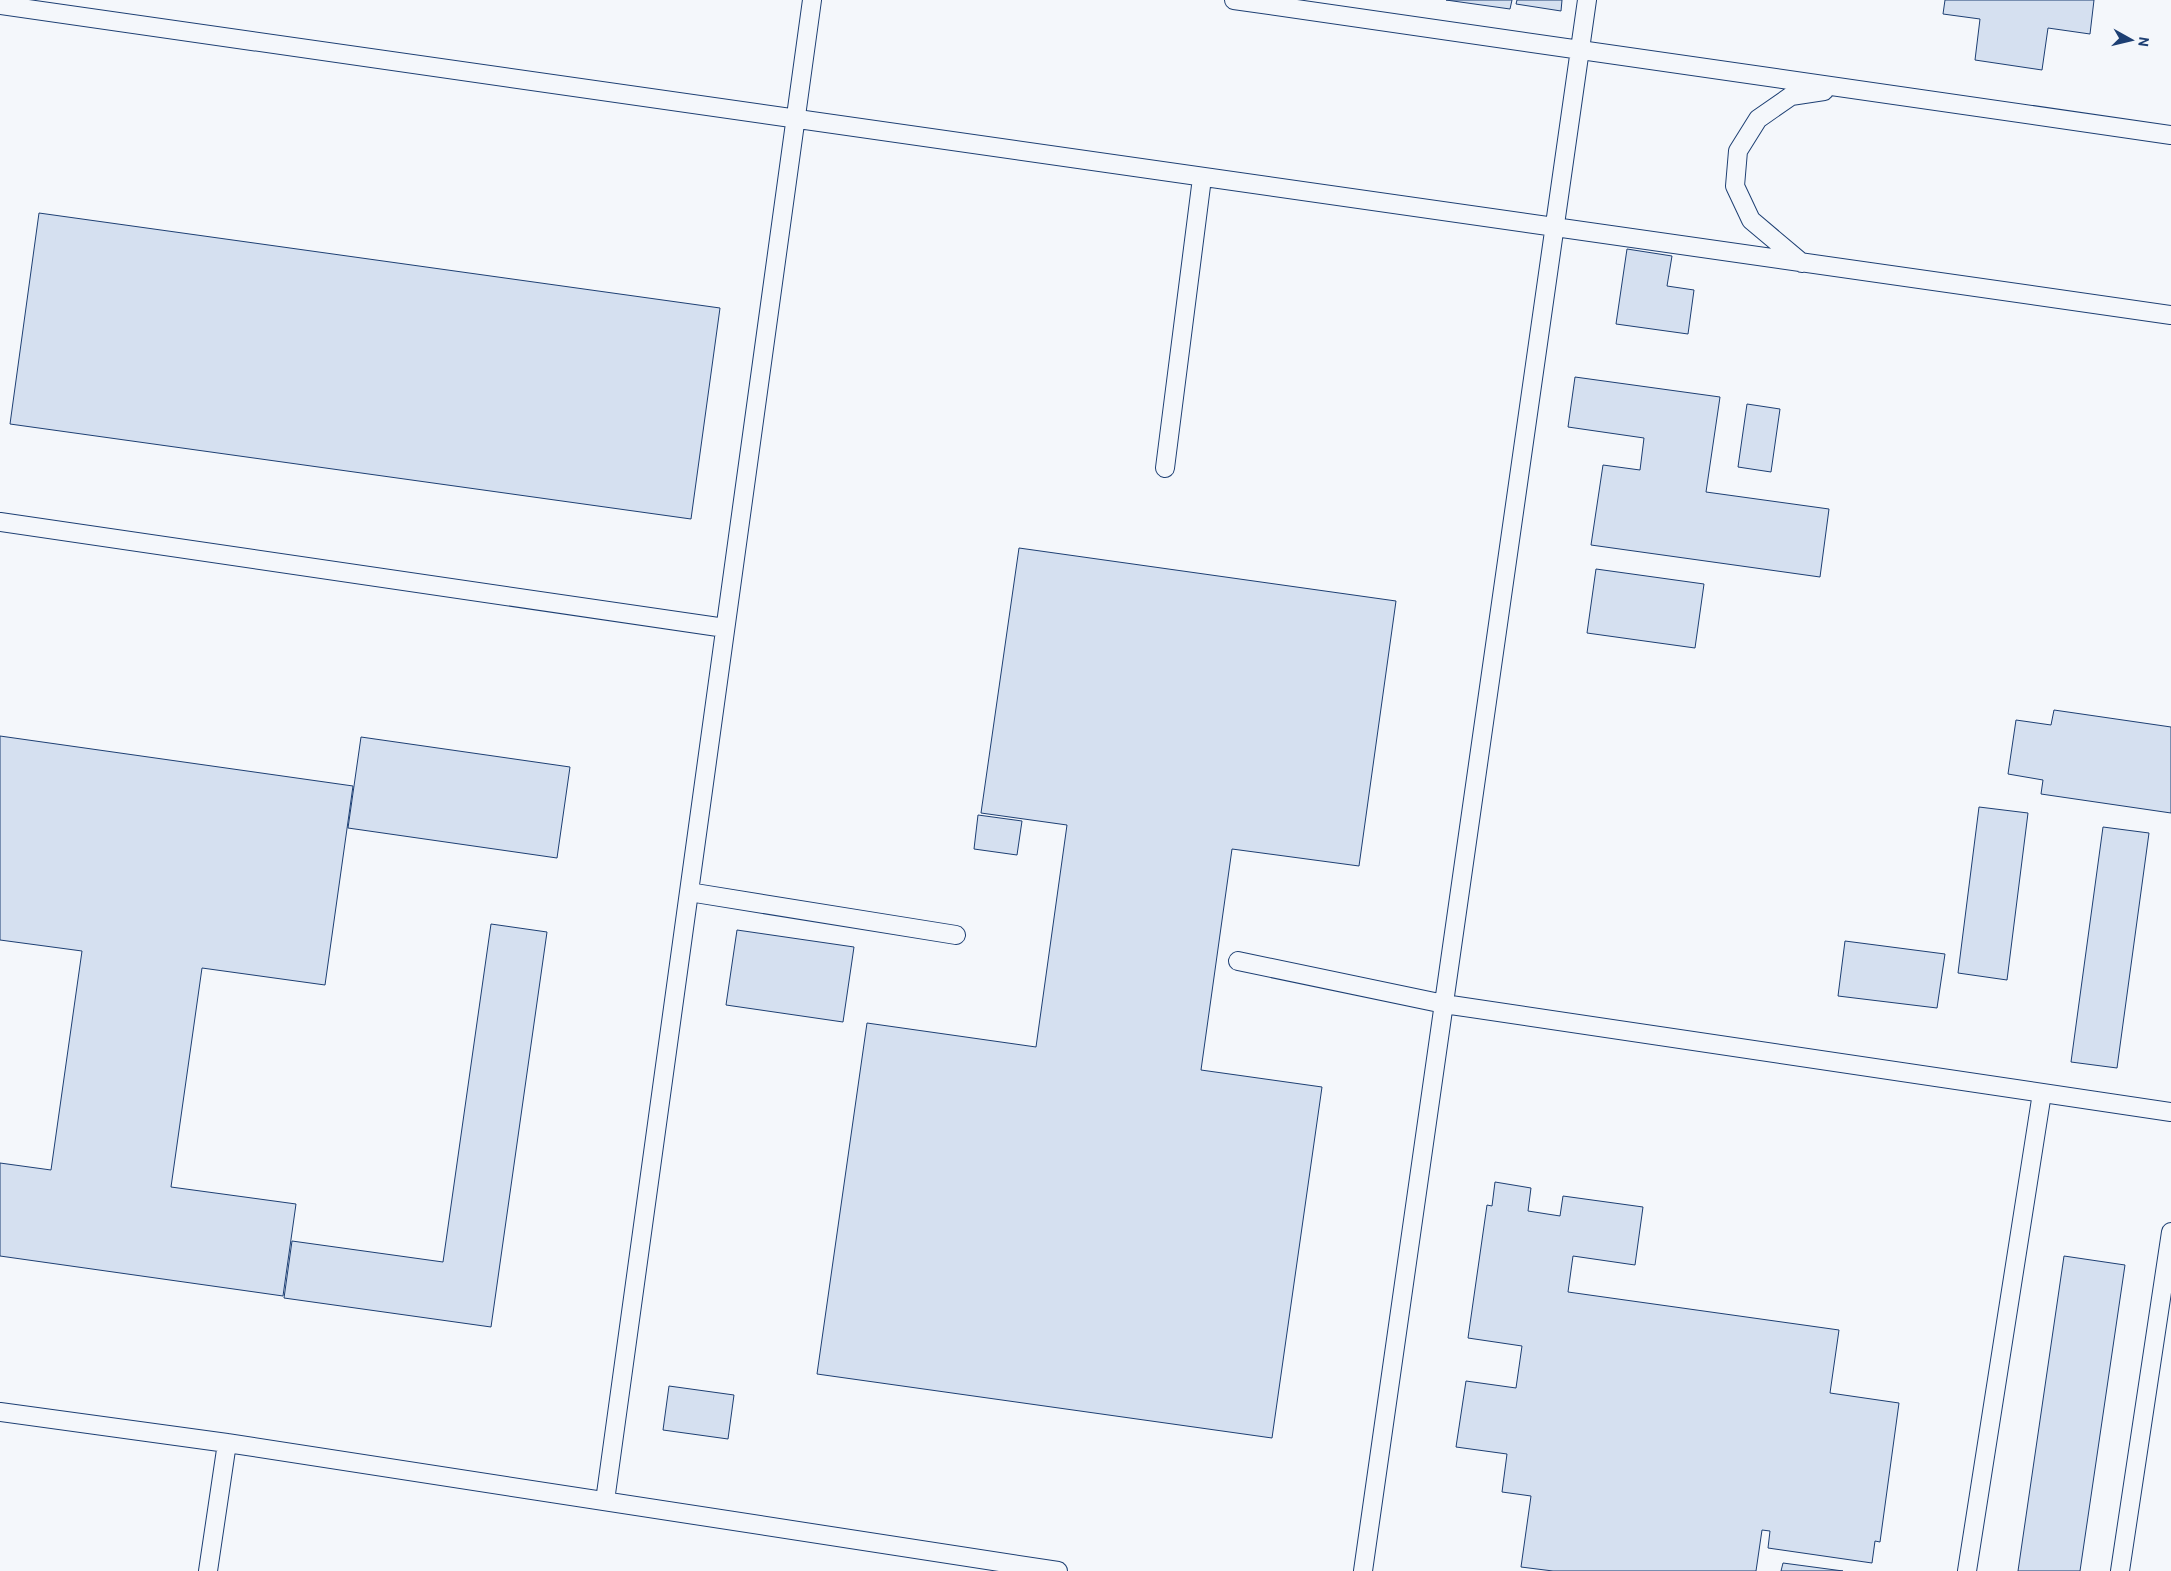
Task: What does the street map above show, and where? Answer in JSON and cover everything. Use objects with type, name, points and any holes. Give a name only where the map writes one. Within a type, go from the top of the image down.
[{"type":"lane","points":[[605,1501],[812,0]]},
{"type":"lane","points":[[1234,0],[2171,135]]},
{"type":"lane","points":[[1363,1571],[1587,0]]},
{"type":"lane","points":[[0,5],[1554,229],[2171,315]]},
{"type":"lane","points":[[1802,264],[1751,220],[1735,186],[1738,151],[1758,119],[1791,96],[1844,88]]},
{"type":"lane","points":[[1166,468],[1202,178]]},
{"type":"lane","points":[[0,522],[726,628]]},
{"type":"lane","points":[[689,892],[956,935]]},
{"type":"lane","points":[[1238,961],[1444,1004],[2171,1112]]},
{"type":"lane","points":[[1967,1571],[2042,1093]]},
{"type":"lane","points":[[2120,1571],[2171,1232]]},
{"type":"lane","points":[[0,1412],[227,1443],[1058,1571]]},
{"type":"lane","points":[[208,1571],[227,1443]]},
{"type":"building","points":[[1446,0],[1512,0],[1510,9]]},
{"type":"building","points":[[1517,0],[1562,0],[1561,11],[1516,4]]},
{"type":"building","points":[[1945,0],[2094,0],[2090,34],[2048,28],[2042,70],[1975,60],[1980,19],[1943,14]]},
{"type":"building","points":[[39,213],[720,308],[691,519],[10,424]]},
{"type":"building","points":[[1627,249],[1672,256],[1667,286],[1694,290],[1688,334],[1616,324]]},
{"type":"building","points":[[1575,377],[1720,397],[1706,492],[1829,509],[1820,577],[1591,545],[1603,465],[1640,470],[1644,438],[1568,427]]},
{"type":"building","points":[[1747,404],[1780,409],[1771,472],[1738,467]]},
{"type":"building","points":[[1019,548],[1396,601],[1359,866],[1232,849],[1201,1070],[1322,1087],[1272,1438],[817,1374],[867,1023],[1036,1047],[1067,825],[981,813]]},
{"type":"building","points":[[1596,569],[1704,584],[1695,648],[1587,633]]},
{"type":"building","points":[[2054,710],[2171,727],[2171,813],[2041,794],[2043,780],[2008,774],[2016,720],[2051,725]]},
{"type":"building","points":[[0,736],[353,786],[325,985],[202,968],[171,1187],[296,1204],[283,1296],[0,1256],[0,1163],[51,1170],[82,951],[0,940]]},
{"type":"building","points":[[361,737],[570,767],[557,858],[348,828]]},
{"type":"building","points":[[1979,807],[2028,813],[2007,980],[1958,973]]},
{"type":"building","points":[[978,815],[1022,821],[1017,855],[974,849]]},
{"type":"building","points":[[2103,827],[2149,833],[2117,1068],[2071,1062]]},
{"type":"building","points":[[491,924],[547,932],[491,1327],[284,1298],[292,1241],[443,1262]]},
{"type":"building","points":[[737,930],[854,947],[843,1022],[726,1005]]},
{"type":"building","points":[[1845,941],[1945,954],[1937,1008],[1838,996]]},
{"type":"building","points":[[1495,1182],[1531,1188],[1528,1211],[1560,1216],[1563,1196],[1643,1207],[1635,1265],[1573,1256],[1568,1292],[1839,1330],[1830,1393],[1899,1403],[1880,1542],[1875,1541],[1872,1563],[1768,1548],[1770,1531],[1762,1530],[1756,1571],[1553,1571],[1521,1567],[1531,1496],[1502,1492],[1507,1454],[1456,1447],[1466,1381],[1516,1388],[1522,1346],[1468,1338],[1487,1205],[1492,1206]]},
{"type":"building","points":[[2064,1256],[2125,1265],[2080,1571],[2018,1571]]},
{"type":"building","points":[[669,1386],[734,1395],[728,1439],[663,1430]]},
{"type":"building","points":[[1783,1563],[1843,1571],[1781,1571]]}]
